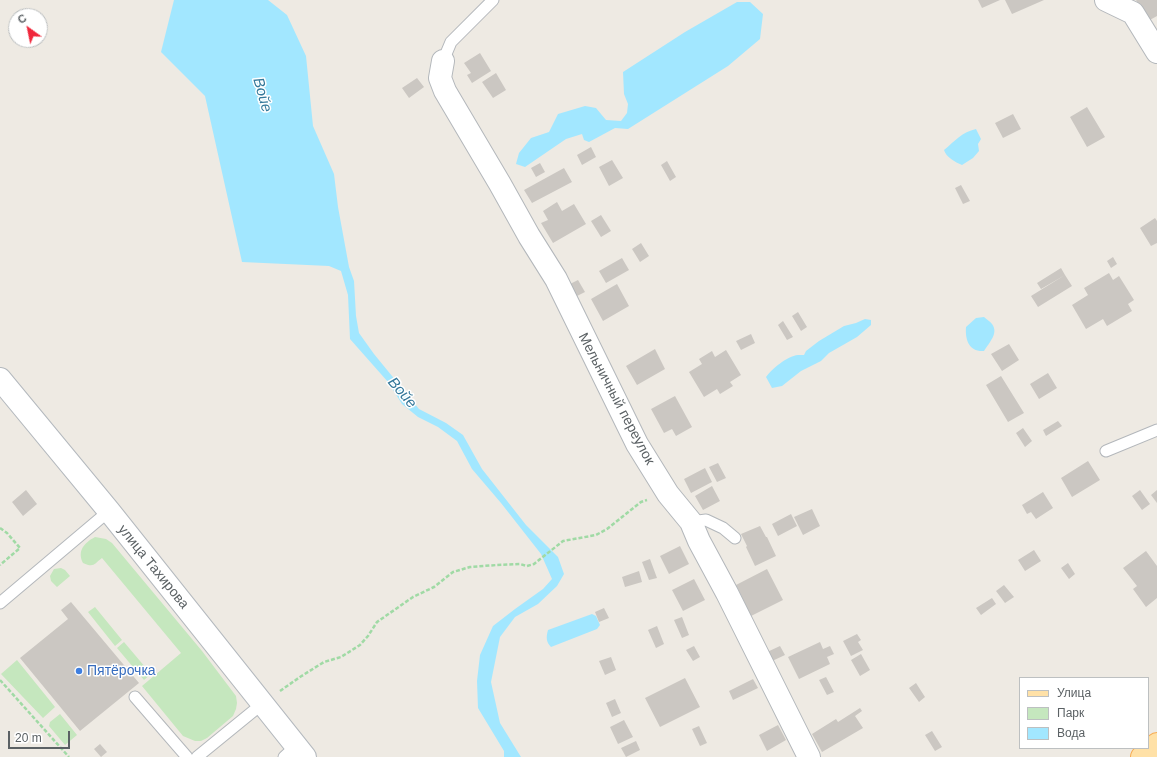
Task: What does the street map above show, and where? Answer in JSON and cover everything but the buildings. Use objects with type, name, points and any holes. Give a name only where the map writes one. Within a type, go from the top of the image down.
[{"type":"main road","points":[[1142,757],[1157,744]]},
{"type":"street","points":[[1106,0],[1133,13],[1157,52]]},
{"type":"street","name":"Мельничный переулок","points":[[443,60],[440,78],[445,91],[529,236],[556,279],[637,444],[668,494],[691,522],[699,540],[728,593],[809,757]]},
{"type":"street","name":"улица Тахирова","points":[[0,379],[109,511],[262,704],[295,753]]},
{"type":"lane","points":[[443,60],[451,42],[493,0]]},
{"type":"lane","points":[[1106,451],[1157,430]]},
{"type":"lane","points":[[0,603],[109,511]]},
{"type":"lane","points":[[691,522],[706,520],[723,528],[735,538]]},
{"type":"lane","points":[[136,697],[187,757]]},
{"type":"lane","points":[[197,757],[262,704]]},
{"type":"path","points":[[262,704],[324,662],[342,657],[360,645],[377,622],[414,597],[434,587],[453,572],[470,567],[520,564],[527,566],[534,564],[563,541],[596,535],[641,502],[668,494]]},
{"type":"path","points":[[0,528],[7,533],[20,548],[0,565]]},
{"type":"path","points":[[0,680],[69,757]]},
{"type":"green space","points":[[95,537],[106,539],[112,543],[202,651],[236,696],[237,703],[233,716],[207,738],[201,741],[195,741],[183,736],[142,686],[181,653],[102,558],[92,565],[83,563],[81,559],[81,551],[88,542]]},
{"type":"green space","points":[[61,568],[70,576],[57,587],[51,581],[50,576],[54,569]]},
{"type":"green space","points":[[95,607],[122,640],[115,646],[88,612]]},
{"type":"green space","points":[[124,642],[151,674],[144,680],[117,648]]},
{"type":"green space","points":[[17,660],[55,707],[43,718],[1,674]]},
{"type":"green space","points":[[60,714],[77,735],[65,745],[49,726],[50,722]]},
{"type":"water","name":"Войе","points":[[174,0],[268,0],[287,15],[306,56],[313,126],[334,174],[338,207],[349,267],[354,281],[356,316],[359,333],[374,354],[419,409],[446,423],[463,435],[482,469],[526,525],[558,557],[564,574],[557,586],[538,604],[515,617],[500,637],[491,682],[500,723],[521,757],[504,757],[504,751],[478,708],[477,681],[480,655],[493,626],[543,589],[552,579],[541,554],[472,469],[457,441],[438,427],[418,417],[402,404],[388,382],[350,339],[348,295],[341,271],[329,266],[242,262],[205,96],[161,52]]},
{"type":"water","points":[[737,2],[750,2],[763,14],[760,39],[728,66],[628,129],[615,128],[589,142],[584,140],[582,134],[566,139],[525,167],[516,164],[519,153],[531,138],[549,132],[558,114],[585,106],[596,108],[606,120],[621,121],[627,113],[628,104],[624,94],[623,72],[685,32]]},
{"type":"water","points":[[976,129],[981,139],[978,144],[979,151],[973,158],[962,165],[947,155],[944,150],[955,140],[971,130]]},
{"type":"water","points":[[984,317],[994,327],[994,334],[984,351],[979,351],[971,347],[967,341],[966,327],[976,318]]},
{"type":"water","points":[[865,319],[871,320],[871,325],[857,337],[829,353],[821,361],[801,371],[782,386],[772,388],[766,377],[780,363],[794,356],[804,355],[806,351],[819,341],[844,326]]},
{"type":"water","points":[[592,614],[596,616],[600,625],[597,629],[551,647],[549,645],[547,639],[548,630]]},
{"type":"place","name":"Пятёрочка","points":[[79,671]]}]
